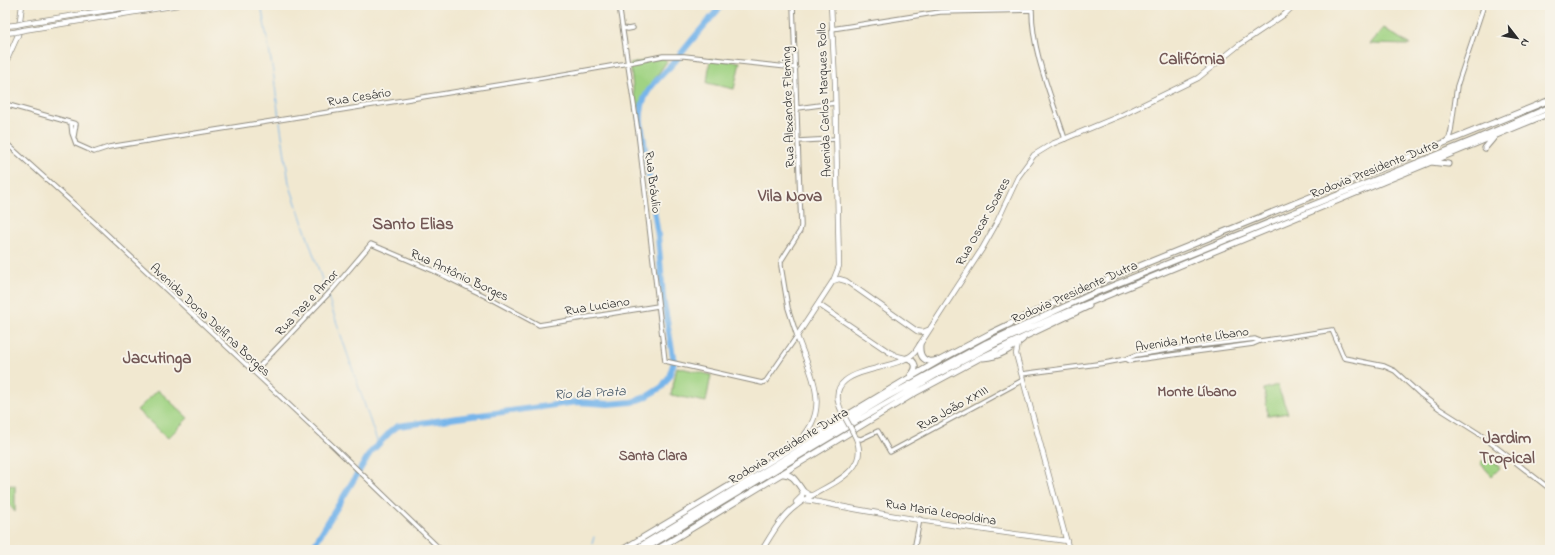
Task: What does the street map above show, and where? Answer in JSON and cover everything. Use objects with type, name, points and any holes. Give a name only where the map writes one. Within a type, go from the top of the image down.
[{"type":"highway","points":[[622,550],[904,381],[991,333],[1062,299],[1126,272],[1550,100]]},
{"type":"highway","name":"Rodovia Presidente Dutra","points":[[634,550],[892,394],[986,343],[1092,294],[1476,139],[1550,107]]},
{"type":"highway","name":"Rodovia Presidente Dutra","points":[[643,550],[850,425],[936,375],[995,344],[1042,322],[1550,113]]},
{"type":"highway","points":[[1485,148],[1496,135]]},
{"type":"highway","points":[[1430,162],[1448,164]]},
{"type":"highway","points":[[656,550],[896,404],[980,358],[1122,289]]},
{"type":"highway","points":[[980,358],[998,356],[1018,344],[1027,336]]},
{"type":"highway","points":[[920,345],[920,354],[926,360],[930,362],[942,359]]},
{"type":"highway","points":[[904,381],[916,368],[913,361],[907,358]]},
{"type":"highway","points":[[781,474],[790,476],[803,491]]},
{"type":"main road","points":[[5,64],[18,35],[22,5]]},
{"type":"main road","points":[[5,26],[141,5]]},
{"type":"main road","points":[[5,33],[178,5]]},
{"type":"main road","name":"Avenida Carlos Marques Rollo","points":[[797,336],[833,281],[839,266],[831,5]]},
{"type":"main road","name":"Rua Oscar Soares","points":[[782,520],[803,500],[848,474],[854,468],[860,454],[855,436],[838,404],[837,397],[840,387],[845,380],[854,375],[907,358],[912,355],[985,244],[1018,177],[1034,155],[1044,148],[1122,115],[1198,78],[1239,45],[1285,14],[1294,5]]},
{"type":"main road","name":"Avenida Carlos Marques Rollo","points":[[839,266],[846,281]]},
{"type":"main road","points":[[833,281],[840,279],[846,281],[917,331],[923,332],[930,328]]},
{"type":"main road","points":[[818,304],[889,352],[897,356],[907,358]]},
{"type":"main road","points":[[917,331],[920,337],[920,345]]},
{"type":"main road","name":"Rua Alexandre Fleming","points":[[788,451],[808,430],[818,401],[797,336]]},
{"type":"main road","points":[[1018,344],[1016,354],[1069,550]]},
{"type":"main road","points":[[1010,349],[1016,354]]},
{"type":"main road","points":[[803,491],[811,495],[813,501]]},
{"type":"main road","name":"Rua Oscar Soares","points":[[762,550],[789,508],[801,498],[803,491]]},
{"type":"main road","name":"Rua Maria Leopoldina","points":[[803,500],[1067,541]]},
{"type":"street","name":"Rua Bráulio","points":[[619,5],[648,213],[665,361],[754,382],[765,382],[797,336]]},
{"type":"street","name":"Rua Alexandre Fleming","points":[[794,5],[798,108],[800,227],[781,264],[788,308],[797,336]]},
{"type":"street","points":[[1444,143],[1449,138],[1457,86],[1484,5]]},
{"type":"street","points":[[832,29],[940,12],[1032,10],[1033,30],[1041,66],[1065,139]]},
{"type":"street","points":[[623,28],[633,28]]},
{"type":"street","name":"Rua Cesário","points":[[74,137],[77,144],[94,152],[109,147],[628,63],[663,56],[675,55],[796,68]]},
{"type":"street","points":[[798,108],[835,102]]},
{"type":"street","points":[[5,104],[76,124],[74,137]]},
{"type":"street","points":[[71,123],[74,137]]},
{"type":"street","points":[[1451,131],[1456,135],[1466,134]]},
{"type":"street","points":[[798,141],[836,139]]},
{"type":"street","name":"Avenida Dona Delfina Borges","points":[[5,142],[52,183],[357,468],[441,550]]},
{"type":"street","name":"Rua Paz e Amor","points":[[254,372],[330,292],[371,244]]},
{"type":"street","name":"Rua Antônio Borges","points":[[371,244],[434,271],[539,325]]},
{"type":"street","name":"Rua Luciano","points":[[539,325],[658,306]]},
{"type":"street","name":"Avenida Monte Líbano","points":[[1022,374],[1126,359],[1130,361],[1253,344],[1260,341],[1332,330],[1344,358],[1384,366],[1395,371],[1420,394],[1440,409],[1478,433],[1550,489]]},
{"type":"street","name":"Rua João XXIII","points":[[855,436],[861,439],[878,431],[890,452],[1023,380]]},
{"type":"street","points":[[914,550],[920,519]]},
{"type":"green space","points":[[1384,28],[1387,30],[1410,45],[1370,44]]},
{"type":"green space","points":[[663,57],[667,61],[645,93],[636,111],[630,64]]},
{"type":"green space","points":[[710,59],[740,62],[734,89],[707,83]]},
{"type":"green space","points":[[677,367],[711,375],[706,402],[671,395]]},
{"type":"green space","points":[[1277,385],[1288,413],[1268,416],[1264,389]]},
{"type":"green space","points":[[158,390],[188,418],[168,438],[137,410]]},
{"type":"green space","points":[[1489,455],[1500,468],[1492,476],[1480,463]]},
{"type":"green space","points":[[9,486],[15,486],[15,512],[5,499],[8,494]]},
{"type":"waterway","points":[[261,5],[274,77],[279,119]]},
{"type":"waterway","name":"Rio da Prata","points":[[311,550],[370,453],[392,430],[398,426],[577,402],[608,404],[632,402],[646,397],[662,387],[669,377],[674,362],[663,297],[658,236],[641,123],[641,112],[646,94],[651,87],[677,59],[722,5]]},
{"type":"waterway","points":[[280,122],[289,183],[327,294]]},
{"type":"waterway","points":[[328,297],[378,444]]},
{"type":"waterway","points":[[592,544],[594,537]]},
{"type":"district","name":"Califórnia","points":[[1192,58]]},
{"type":"district","name":"Vila Nova","points":[[790,195]]},
{"type":"district","name":"Santo Elias","points":[[413,223]]},
{"type":"district","name":"Jacutinga","points":[[157,357]]},
{"type":"district","name":"Monte Líbano","points":[[1197,391]]},
{"type":"district","name":"Jardim Tropical","points":[[1507,447]]},
{"type":"district","name":"Santa Clara","points":[[653,455]]}]
